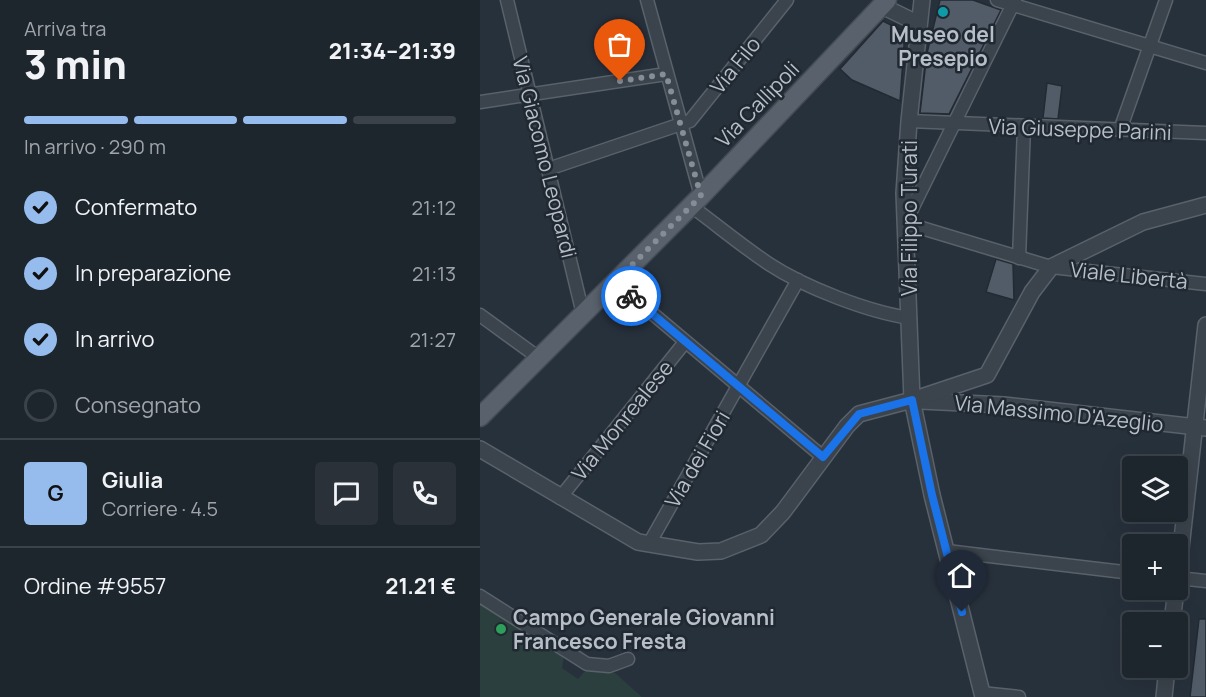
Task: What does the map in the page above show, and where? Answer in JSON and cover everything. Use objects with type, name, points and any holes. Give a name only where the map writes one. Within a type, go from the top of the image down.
[{"type":"main road","name":"Via Callipoli","points":[[480,417],[696,201],[885,3]]},
{"type":"street","name":"Via Giacomo Leopardi","points":[[507,0],[584,314]]},
{"type":"street","points":[[646,0],[680,123],[696,201],[769,264],[798,280],[886,315],[910,318]]},
{"type":"street","name":"Via Filo","points":[[548,169],[690,121],[787,0]]},
{"type":"street","name":"Via Filippo Turati","points":[[922,0],[904,193],[912,400],[982,695]]},
{"type":"street","points":[[997,0],[1014,3],[1206,63]]},
{"type":"street","points":[[1120,130],[1166,0]]},
{"type":"street","points":[[885,3],[918,30]]},
{"type":"street","points":[[905,223],[1014,3]]},
{"type":"street","points":[[480,102],[666,74]]},
{"type":"street","name":"Via Giuseppe Parini","points":[[909,121],[1206,133]]},
{"type":"street","points":[[1019,258],[1024,126]]},
{"type":"street","points":[[1004,405],[985,398],[982,392],[987,375],[1032,292],[1051,267],[1143,222],[1206,205]]},
{"type":"street","name":"Viale Libertà","points":[[905,223],[1051,267],[1206,284]]},
{"type":"street","points":[[1092,270],[1095,245]]},
{"type":"street","name":"Via dei Fiori","points":[[649,544],[798,280]]},
{"type":"street","points":[[615,282],[823,457]]},
{"type":"street","points":[[480,315],[539,358]]},
{"type":"street","points":[[1184,534],[1200,427],[1206,325]]},
{"type":"street","name":"Via Monrealese","points":[[560,498],[685,342]]},
{"type":"street","points":[[480,449],[638,542],[698,552],[721,551],[761,535],[783,512],[823,457],[859,414],[912,400],[987,375]]},
{"type":"street","name":"Via Massimo D'Azeglio","points":[[912,400],[1004,405],[1200,427]]},
{"type":"street","points":[[947,551],[1122,572]]},
{"type":"street","points":[[1188,578],[1206,581]]},
{"type":"street","points":[[480,596],[587,664],[609,666],[628,659]]},
{"type":"street","points":[[1164,697],[1166,678]]},
{"type":"street","points":[[982,695],[1019,697]]},
{"type":"shaded area","name":"Campo Generale Giovanni Francesco Fresta","points":[[480,602],[564,656],[562,668],[578,679],[587,669],[615,673],[642,697],[480,697]]},
{"type":"building","points":[[940,0],[973,0],[1001,10],[949,114],[920,113],[927,53]]},
{"type":"building","points":[[883,21],[905,32],[900,101],[852,80],[840,69]]},
{"type":"building","points":[[1047,83],[1062,86],[1058,119],[1043,118]]},
{"type":"building","points":[[996,259],[1013,264],[1014,300],[986,292]]},
{"type":"building","points":[[1199,619],[1206,619],[1206,697],[1190,697]]},
{"type":"way so far","points":[[620,81],[666,74],[701,196],[615,282],[631,296]]},
{"type":"place","name":"Museo del Presepio","points":[[943,12]]},
{"type":"place","name":"Campo Generale Giovanni Francesco Fresta","points":[[501,629]]},
{"type":"route","points":[[631,296],[823,457],[859,414],[912,400],[932,495],[962,612]]}]
